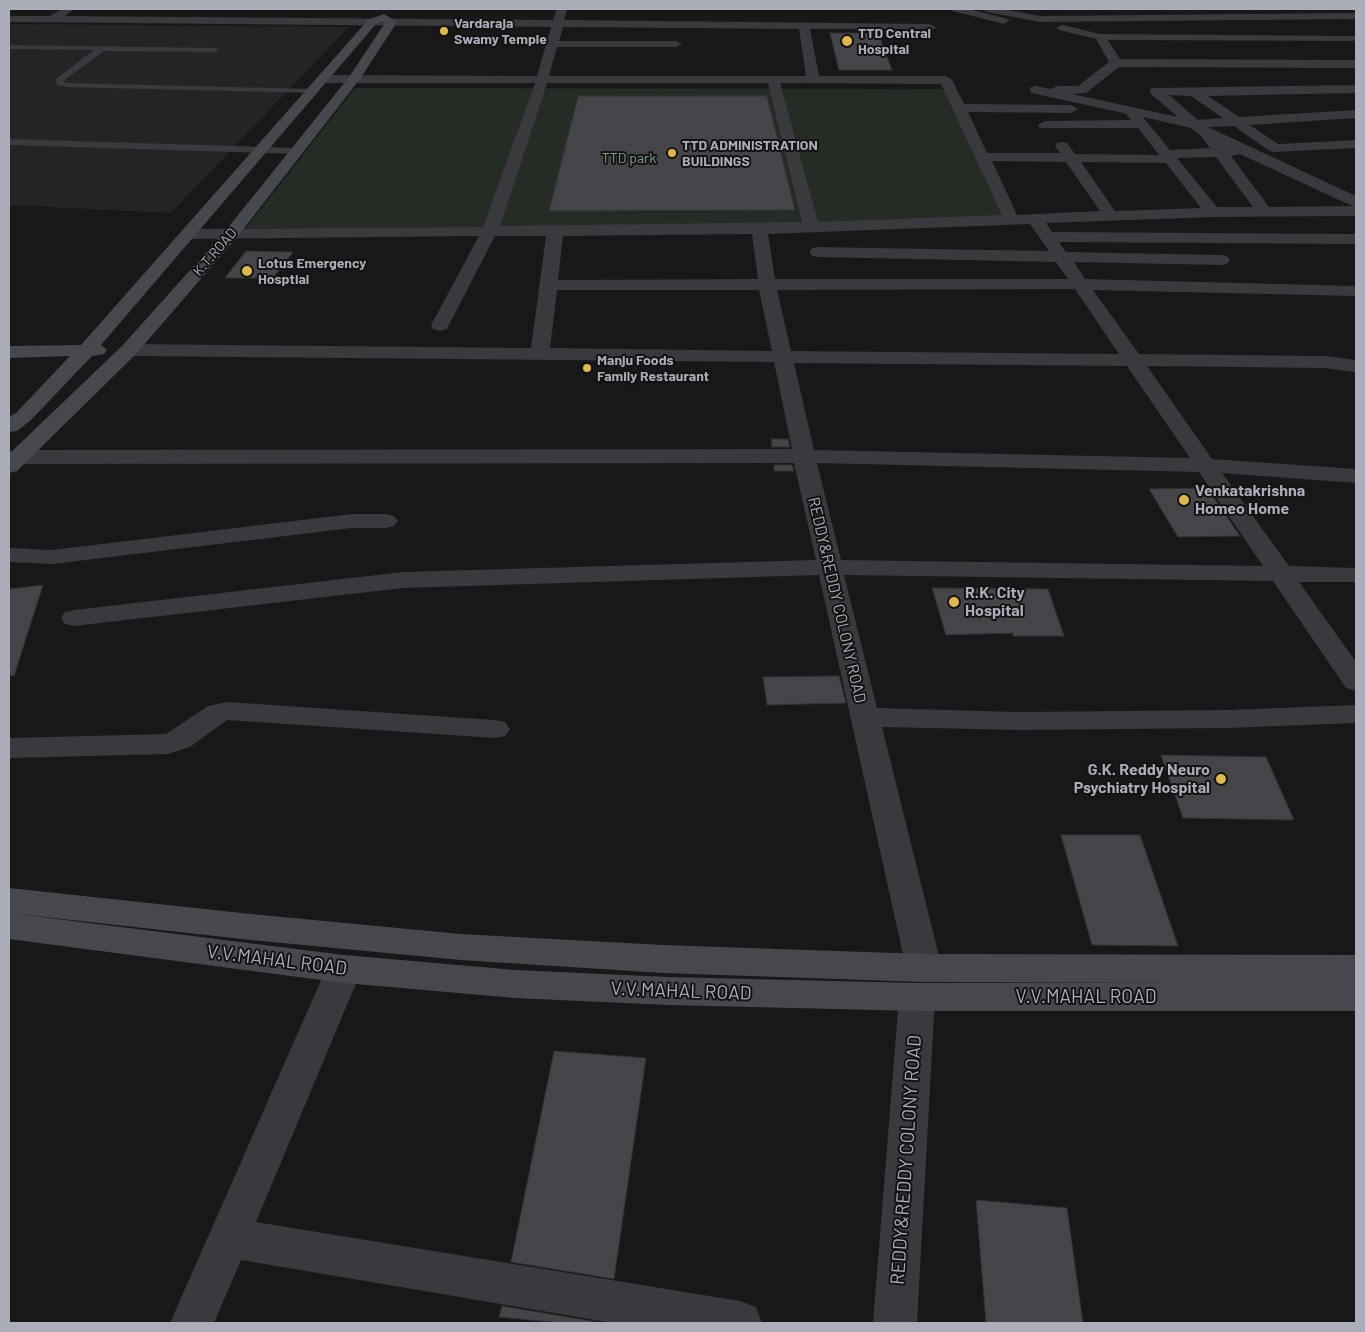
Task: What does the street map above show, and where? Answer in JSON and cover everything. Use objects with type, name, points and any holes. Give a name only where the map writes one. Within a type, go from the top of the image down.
[{"type":"main road","name":"K.T.ROAD","points":[[13,462],[129,350],[232,233],[354,79],[384,18]]},
{"type":"main road","name":"K.T.ROAD","points":[[13,420],[87,350],[319,85],[384,18]]},
{"type":"main road","points":[[9,352],[129,350]]},
{"type":"main road","name":"V.V.MAHAL ROAD","points":[[9,900],[250,927],[460,947],[663,959],[921,983],[1356,996]]},
{"type":"main road","name":"V.V.MAHAL ROAD","points":[[9,926],[344,969],[470,981],[630,990],[1356,969]]},
{"type":"street","points":[[52,19],[69,9]]},
{"type":"street","points":[[137,20],[154,9]]},
{"type":"street","points":[[248,21],[262,9]]},
{"type":"street","points":[[957,9],[991,16],[1010,24],[1042,21],[1318,12],[1356,16]]},
{"type":"street","points":[[987,9],[1042,21],[1100,37],[1355,37]]},
{"type":"street","points":[[1318,12],[1341,30],[1355,37]]},
{"type":"street","points":[[818,14],[822,26]]},
{"type":"street","points":[[9,19],[248,21],[384,18],[560,23],[930,27]]},
{"type":"street","points":[[560,23],[764,34]]},
{"type":"street","points":[[560,23],[691,44]]},
{"type":"street","points":[[440,325],[490,231],[560,23]]},
{"type":"street","points":[[804,26],[813,80]]},
{"type":"street","points":[[1100,37],[1116,63]]},
{"type":"street","points":[[1267,38],[1286,52]]},
{"type":"street","points":[[1303,52],[1356,52]]},
{"type":"street","points":[[1029,87],[1081,90],[1116,63],[1356,64]]},
{"type":"street","points":[[319,85],[354,79],[946,80],[955,89],[960,108],[1012,220]]},
{"type":"street","points":[[773,80],[812,228]]},
{"type":"street","points":[[1029,87],[1037,109],[1112,216]]},
{"type":"street","points":[[1029,87],[1200,128],[1356,202]]},
{"type":"street","points":[[1322,89],[1356,114]]},
{"type":"street","points":[[1265,212],[1200,128],[1156,91],[1356,89]]},
{"type":"street","points":[[1194,92],[1275,148]]},
{"type":"street","points":[[960,108],[1130,110],[1213,212]]},
{"type":"street","points":[[1200,128],[1235,120],[1356,114]]},
{"type":"street","points":[[1031,126],[1143,124]]},
{"type":"street","points":[[968,126],[986,126]]},
{"type":"street","points":[[983,157],[1168,156],[1356,144]]},
{"type":"street","points":[[1306,179],[1339,179]]},
{"type":"street","points":[[1041,228],[1112,216],[1213,212],[1356,211]]},
{"type":"street","points":[[190,234],[759,229],[1012,220],[1041,228],[1208,238],[1356,239]]},
{"type":"street","points":[[1041,228],[1356,682]]},
{"type":"street","name":"REDDY&REDDY COLONY ROAD","points":[[759,229],[767,284],[782,356],[864,717],[921,983],[895,1323]]},
{"type":"street","points":[[540,353],[555,230]]},
{"type":"street","points":[[1208,238],[1221,260],[1232,288]]},
{"type":"street","points":[[818,252],[1221,260]]},
{"type":"street","points":[[548,285],[1079,284],[1356,291]]},
{"type":"street","points":[[129,350],[1324,362],[1356,366]]},
{"type":"street","points":[[13,462],[804,456],[1206,466],[1356,476]]},
{"type":"street","points":[[9,555],[52,557],[352,521],[386,521]]},
{"type":"street","points":[[74,618],[403,580],[830,567],[1356,575]]},
{"type":"street","points":[[9,748],[168,744],[180,740],[218,713],[227,711],[495,729]]},
{"type":"street","points":[[864,717],[1038,721],[1228,719],[1356,714]]},
{"type":"street","points":[[192,1323],[344,969]]},
{"type":"street","points":[[230,1238],[740,1323]]},
{"type":"lane","points":[[9,46],[215,50]]},
{"type":"lane","points":[[101,49],[59,81],[60,83],[66,85],[319,85]]},
{"type":"lane","points":[[9,142],[297,150]]},
{"type":"shaded area","points":[[9,24],[349,27],[171,213],[9,205]]},
{"type":"green space","name":"TTD park","points":[[355,88],[951,89],[1012,220],[812,228],[246,228]]},
{"type":"building","points":[[830,33],[878,33],[892,70],[839,70]]},
{"type":"building","name":"TTD ADMINISTRATION BUILDINGS","points":[[578,96],[767,96],[795,210],[549,211]]},
{"type":"building","points":[[246,251],[293,252],[273,278],[225,278]]},
{"type":"building","points":[[771,439],[788,439],[790,447],[772,447]]},
{"type":"building","points":[[774,465],[792,465],[794,471],[774,471]]},
{"type":"building","points":[[1207,488],[1240,536],[1178,537],[1149,489]]},
{"type":"building","points":[[43,585],[14,676],[9,675],[9,589]]},
{"type":"building","points":[[932,588],[1048,589],[1064,636],[1013,636],[1013,633],[946,635]]},
{"type":"building","points":[[839,676],[846,703],[767,705],[763,677]]},
{"type":"building","points":[[1161,755],[1266,757],[1294,820],[1183,818]]},
{"type":"building","points":[[1061,835],[1140,835],[1178,946],[1092,945]]},
{"type":"building","points":[[554,1051],[646,1058],[614,1279],[511,1262]]},
{"type":"building","points":[[976,1200],[1067,1208],[1083,1323],[986,1323]]},
{"type":"building","points":[[502,1306],[603,1323],[563,1323],[499,1317]]},
{"type":"place","name":"Vardaraja Swamy Temple","points":[[444,31]]},
{"type":"place","name":"TTD Central Hospital","points":[[847,41]]},
{"type":"place","name":"TTD ADMINISTRATION BUILDINGS","points":[[672,153]]},
{"type":"place","name":"Lotus Emergency Hosptial","points":[[247,271]]},
{"type":"place","name":"Manju Foods Family Restaurant","points":[[587,368]]},
{"type":"place","name":"Venkatakrishna Homeo Home","points":[[1184,500]]},
{"type":"place","name":"R.K. City Hospital","points":[[954,602]]},
{"type":"place","name":"G.K. Reddy Neuro Psychiatry Hospital","points":[[1221,779]]}]
